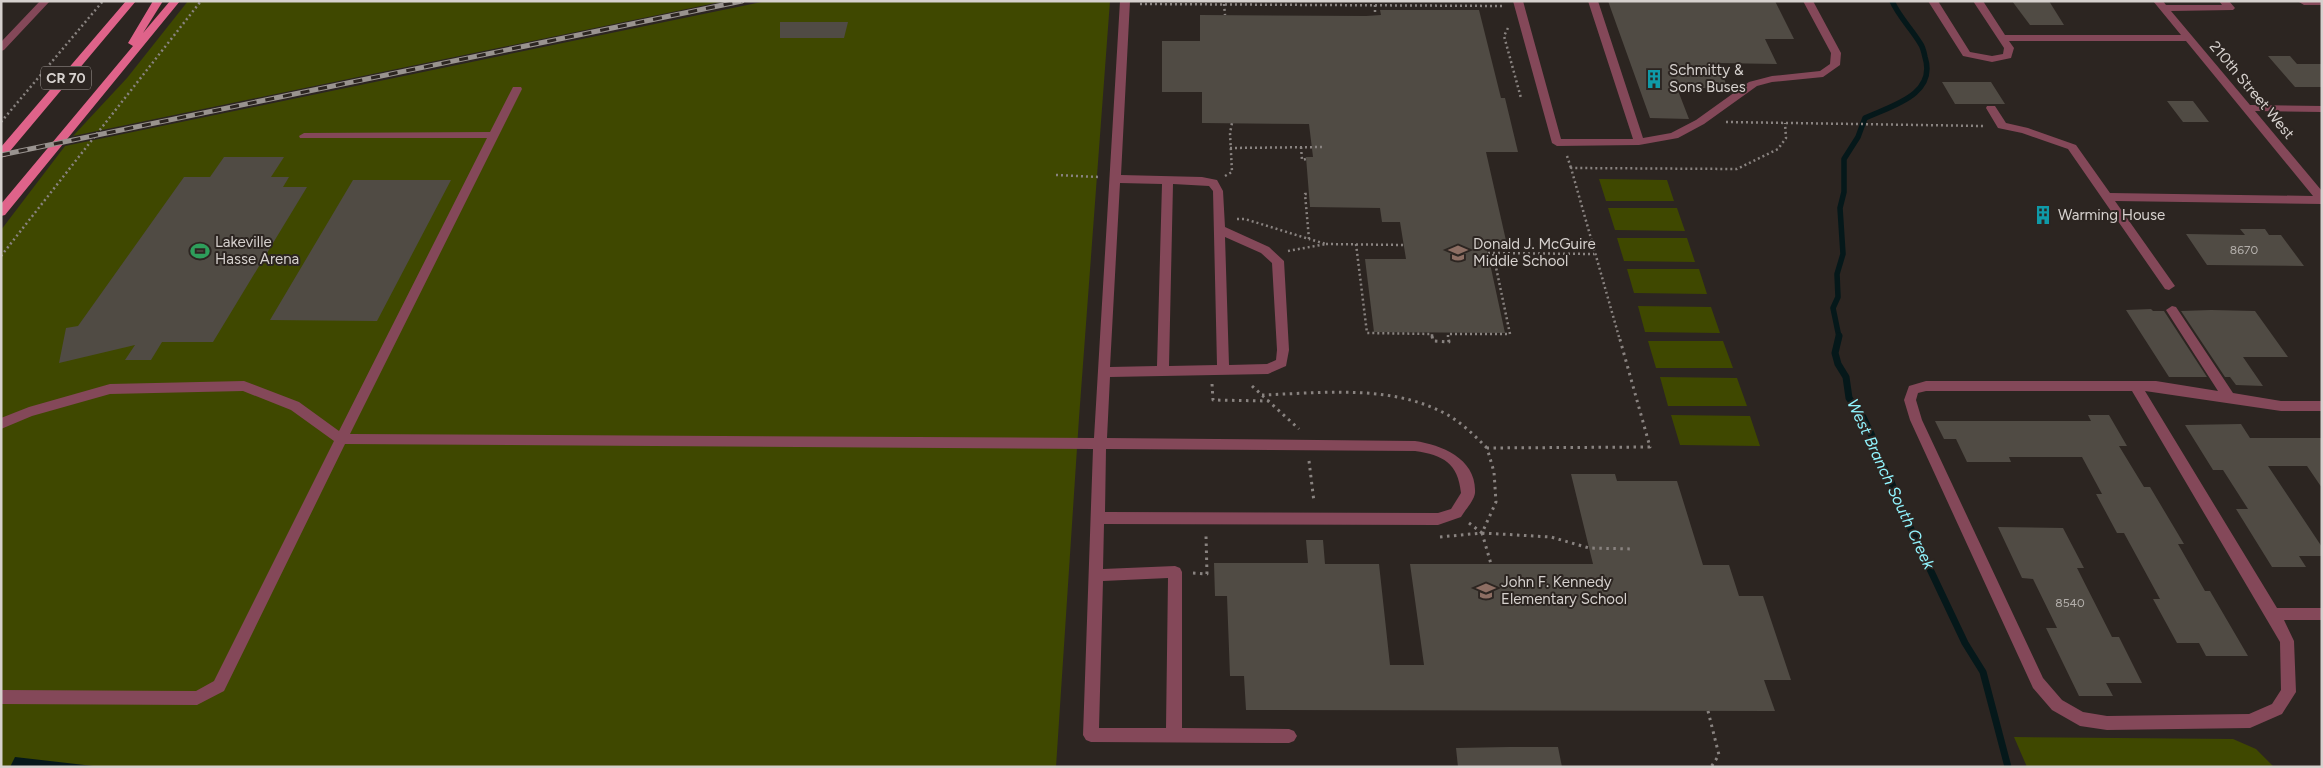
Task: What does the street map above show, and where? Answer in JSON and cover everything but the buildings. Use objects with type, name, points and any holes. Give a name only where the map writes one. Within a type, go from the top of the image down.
[{"type":"main road","name":"CR 70","points":[[1,154],[131,1]]},
{"type":"main road","points":[[121,66],[146,19],[158,1]]},
{"type":"main road","name":"CR 70","points":[[1,212],[174,1]]},
{"type":"street","points":[[1,48],[45,1]]},
{"type":"street","points":[[1593,1],[1639,142]]},
{"type":"street","points":[[1519,3],[1557,143],[1639,142],[1674,136],[1700,122],[1753,84],[1772,79],[1823,74],[1835,65],[1836,53],[1808,1]]},
{"type":"street","points":[[1933,1],[1967,54],[1992,59],[2007,56],[2009,48],[1978,1]]},
{"type":"street","points":[[2161,5],[2230,8],[2224,1]]},
{"type":"street","points":[[2304,2],[2322,2]]},
{"type":"street","points":[[1125,3],[1100,442],[1091,735],[1290,736]]},
{"type":"street","name":"210th Street West","points":[[2161,5],[2322,199]]},
{"type":"street","points":[[2003,38],[2189,38]]},
{"type":"street","points":[[1,697],[197,698],[219,686],[517,89]]},
{"type":"street","points":[[1991,108],[2002,126],[2024,130],[2072,146],[2168,286]]},
{"type":"street","points":[[2247,108],[2322,109]]},
{"type":"street","points":[[304,136],[494,136]]},
{"type":"street","points":[[1115,179],[1213,183],[1218,191],[1220,225],[1217,370]]},
{"type":"street","points":[[1163,372],[1168,181]]},
{"type":"street","points":[[2108,197],[2322,199]]},
{"type":"street","points":[[1104,372],[1268,369],[1282,362],[1278,261],[1265,250],[1220,225]]},
{"type":"street","points":[[2172,310],[2229,398]]},
{"type":"street","points":[[1,424],[29,412],[110,389],[244,386],[295,406],[341,439],[1100,442],[1428,447],[1448,456],[1464,474],[1468,494],[1456,513],[1438,519],[1098,518]]},
{"type":"street","points":[[2136,386],[2288,641],[2289,692],[2277,709],[2250,721],[2107,723],[2080,719],[2057,706],[2038,683],[1916,420],[1910,400],[1912,389],[1926,386],[2136,386],[2179,388],[2281,406],[2322,406]]},
{"type":"street","points":[[1096,575],[1174,572],[1174,736]]},
{"type":"street","points":[[2273,614],[2322,614]]},
{"type":"path","points":[[1,122],[103,1]]},
{"type":"path","points":[[1,256],[201,1]]},
{"type":"path","points":[[1500,1],[1504,14]]},
{"type":"path","points":[[1125,3],[1502,6],[1519,3]]},
{"type":"path","points":[[1224,4],[1225,15]]},
{"type":"path","points":[[1375,14],[1376,5]]},
{"type":"path","points":[[1506,22],[1508,30],[1504,36],[1520,98]]},
{"type":"path","points":[[1700,122],[2002,126]]},
{"type":"path","points":[[1213,183],[1232,172],[1230,148],[1232,123]]},
{"type":"path","points":[[1487,448],[1650,448],[1571,168],[1737,169],[1778,149],[1786,138],[1784,123]]},
{"type":"path","points":[[1301,147],[1302,160],[1306,159]]},
{"type":"path","points":[[1230,148],[1325,147]]},
{"type":"path","points":[[1056,175],[1093,176],[1115,179]]},
{"type":"path","points":[[1309,194],[1305,194],[1309,239]]},
{"type":"path","points":[[1220,225],[1245,219],[1326,244]]},
{"type":"path","points":[[1270,255],[1326,244],[1404,245]]},
{"type":"path","points":[[1356,244],[1367,333],[1432,334],[1433,341],[1449,342],[1448,334],[1510,334],[1492,254]]},
{"type":"path","points":[[1488,254],[1594,254]]},
{"type":"path","points":[[1217,370],[1213,400],[1269,401]]},
{"type":"path","points":[[1262,395],[1352,394],[1397,396],[1446,414],[1487,448],[1494,472],[1496,502],[1482,533]]},
{"type":"path","points":[[1456,513],[1482,533],[1551,537],[1589,548],[1633,549]]},
{"type":"path","points":[[1174,572],[1207,574],[1206,536]]},
{"type":"path","points":[[1708,711],[1719,755],[1711,767]]},
{"type":"green space","points":[[188,1],[725,1],[73,136],[127,78]]},
{"type":"green space","points":[[766,1],[1110,1],[1079,418],[1056,767],[1,767],[1,230],[65,146]]},
{"type":"green space","points":[[1599,179],[1667,180],[1674,201],[1606,201]]},
{"type":"green space","points":[[1608,208],[1677,208],[1685,231],[1615,230]]},
{"type":"green space","points":[[1617,238],[1687,238],[1695,262],[1624,261]]},
{"type":"green space","points":[[1627,269],[1699,269],[1707,294],[1634,293]]},
{"type":"green space","points":[[1638,306],[1711,307],[1720,333],[1645,332]]},
{"type":"green space","points":[[1648,341],[1723,341],[1733,368],[1656,368]]},
{"type":"green space","points":[[1660,377],[1737,378],[1747,406],[1668,406]]},
{"type":"green space","points":[[1671,415],[1750,416],[1760,446],[1680,445]]},
{"type":"green space","points":[[2014,737],[2233,739],[2256,749],[2274,767],[2027,767]]},
{"type":"shaded area","points":[[15,757],[102,767],[10,767]]},
{"type":"waterway","name":"West Branch South Creek","points":[[1839,336],[1833,308],[1838,297],[1837,274],[1843,254],[1840,208],[1844,192],[1844,159],[1858,137],[1865,118],[1909,97],[1918,90],[1924,81],[1927,70],[1922,46],[1892,1]]},
{"type":"waterway","name":"West Branch South Creek","points":[[1839,336],[1835,353],[1838,364],[1846,377],[1849,398],[1863,417],[1873,438],[1875,450],[1890,479],[1901,508],[1965,643],[1983,672],[2008,767]]},
{"type":"railway","points":[[1,155],[742,1]]},
{"type":"place","name":"Schmitty & Sons Buses","points":[[1654,79]]},
{"type":"place","name":"Warming House","points":[[2043,215]]},
{"type":"place","name":"Lakeville Hasse Arena","points":[[200,251]]},
{"type":"place","name":"Donald J. McGuire Middle School","points":[[1458,253]]},
{"type":"place","name":"John F. Kennedy Elementary School","points":[[1486,591]]}]
